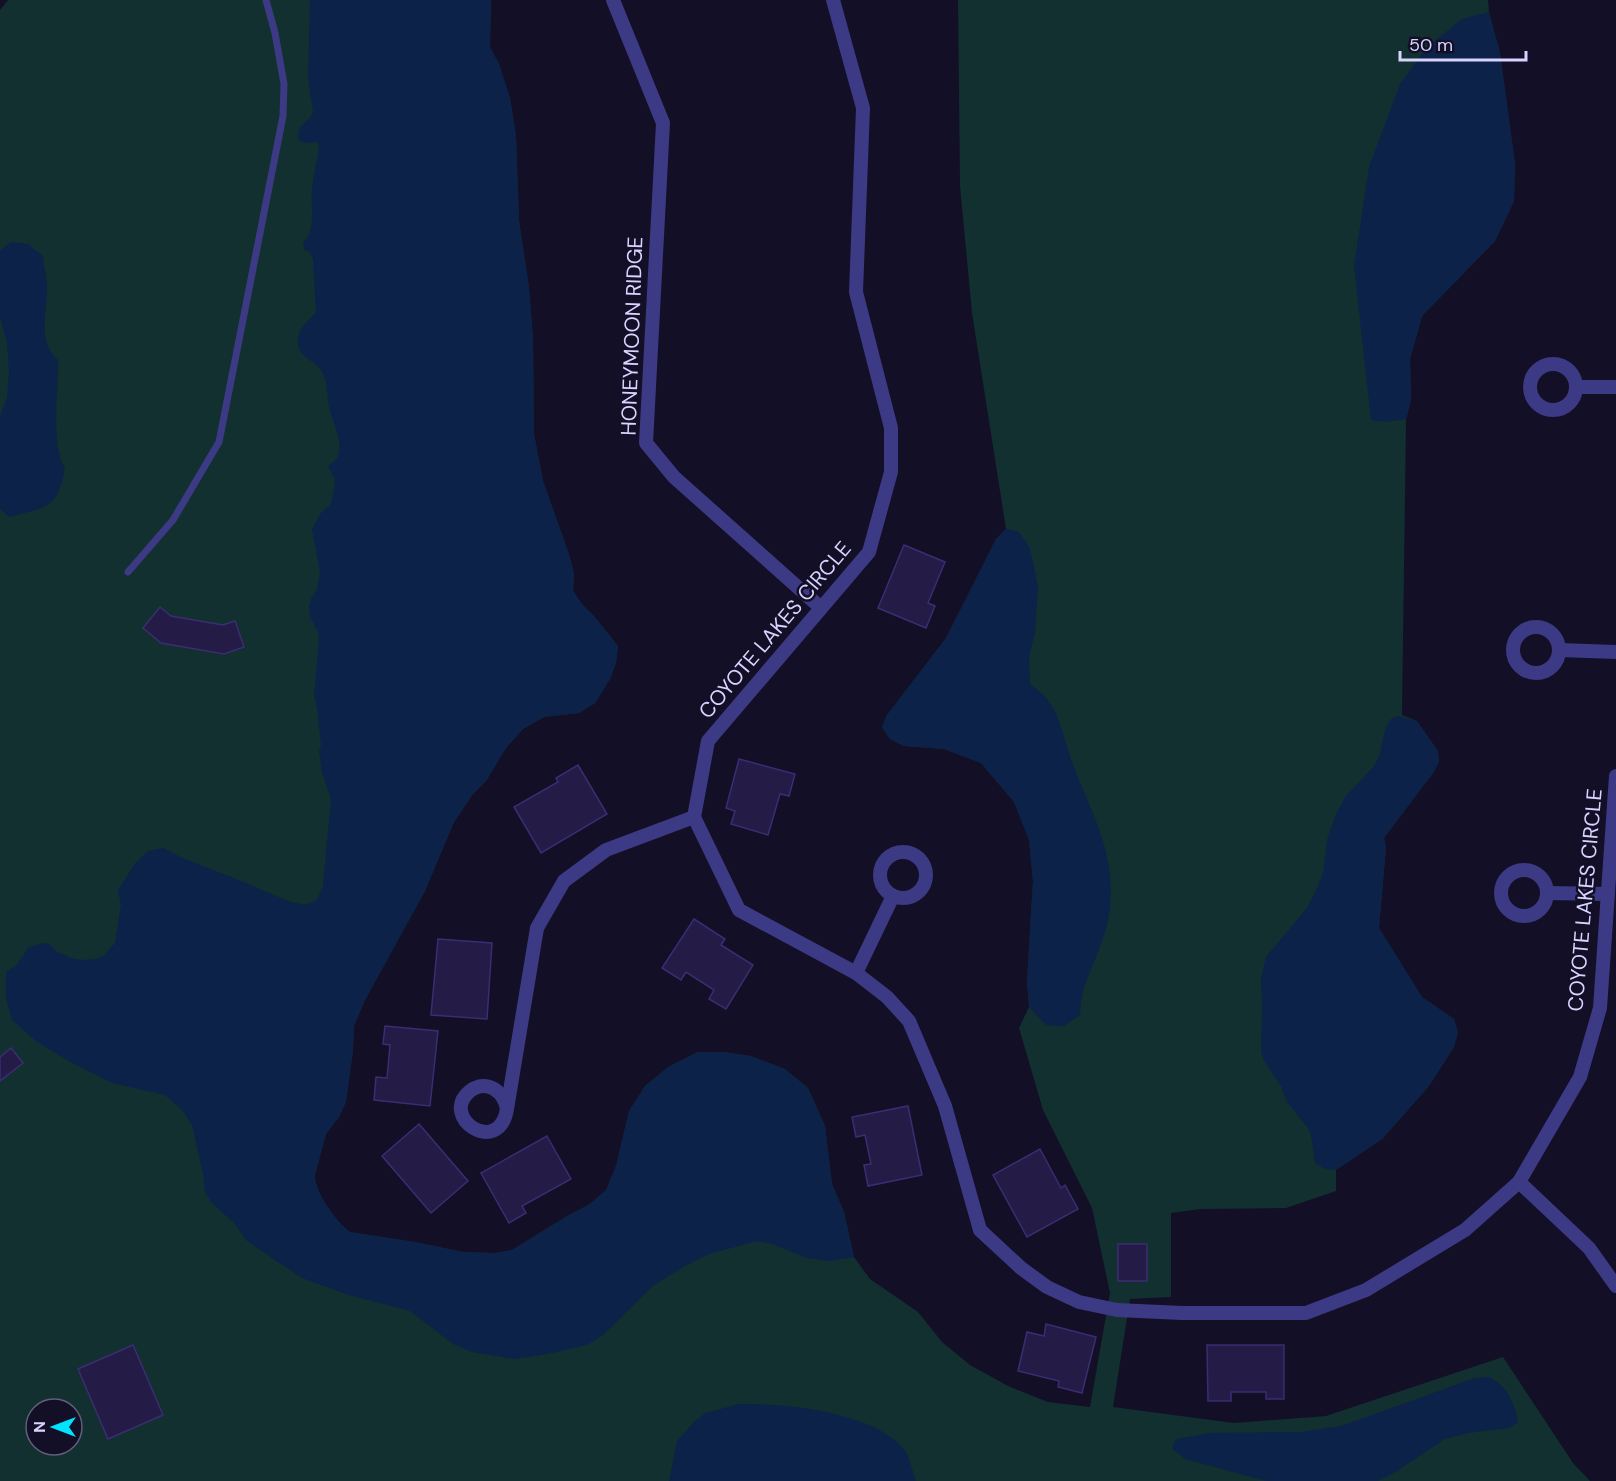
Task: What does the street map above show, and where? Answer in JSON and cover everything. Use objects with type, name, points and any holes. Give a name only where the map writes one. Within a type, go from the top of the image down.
[{"type":"street","name":"HONEYMOON RIDGE","points":[[613,0],[663,123],[646,443],[674,477],[821,608]]},
{"type":"street","name":"COYOTE LAKES CIRCLE","points":[[833,0],[863,108],[856,292],[891,428],[891,472],[869,552],[708,741],[694,817],[739,910],[856,973],[887,997],[909,1021],[945,1106],[980,1230],[1047,1287],[1079,1302],[1117,1310],[1182,1313],[1306,1313],[1366,1290],[1465,1230],[1519,1182],[1580,1077],[1600,1008],[1616,776]]},
{"type":"street","points":[[1576,387],[1616,387]]},
{"type":"street","points":[[1559,650],[1616,652]]},
{"type":"street","points":[[507,1109],[537,928],[564,881],[606,850],[694,817]]},
{"type":"street","points":[[1548,893],[1608,894]]},
{"type":"street","points":[[856,973],[893,896]]},
{"type":"street","points":[[1519,1182],[1589,1248],[1616,1286]]},
{"type":"lane","points":[[128,572],[173,520],[219,442],[283,116],[284,84],[275,33],[266,0]]},
{"type":"green space","points":[[8,0],[491,0],[490,47],[499,64],[510,98],[516,136],[519,221],[529,287],[533,339],[534,434],[543,481],[574,574],[573,591],[618,646],[616,663],[610,679],[595,703],[579,713],[544,717],[523,729],[506,748],[486,781],[473,794],[454,822],[425,891],[365,1000],[354,1026],[346,1102],[339,1117],[326,1134],[315,1175],[318,1190],[333,1214],[350,1232],[463,1252],[495,1253],[512,1250],[590,1204],[606,1190],[616,1166],[629,1111],[645,1086],[668,1067],[698,1052],[723,1052],[751,1056],[785,1069],[808,1088],[825,1126],[832,1184],[844,1212],[854,1257],[870,1279],[918,1312],[942,1342],[970,1365],[1008,1386],[1048,1402],[1090,1407],[1110,1293],[1092,1208],[1043,1110],[1019,1028],[1029,1007],[1027,980],[1033,881],[1029,840],[1014,802],[981,763],[944,749],[904,746],[890,739],[882,727],[887,715],[946,638],[996,539],[1006,529],[972,313],[960,186],[958,0],[1488,0],[1500,53],[1515,164],[1514,201],[1495,241],[1422,316],[1410,359],[1411,400],[1406,420],[1402,715],[1417,721],[1438,751],[1439,762],[1384,838],[1386,847],[1379,928],[1422,997],[1454,1019],[1458,1032],[1454,1047],[1429,1086],[1400,1119],[1382,1139],[1336,1170],[1336,1191],[1286,1208],[1201,1209],[1171,1213],[1171,1297],[1130,1299],[1113,1407],[1234,1423],[1326,1416],[1503,1357],[1573,1463],[1590,1481],[0,1481],[0,10]]},
{"type":"water","points":[[310,0],[491,0],[490,47],[499,64],[510,98],[516,136],[519,221],[529,287],[533,339],[534,434],[539,461],[543,481],[569,554],[574,574],[573,591],[618,646],[616,663],[610,679],[595,703],[579,713],[544,717],[523,729],[506,748],[486,781],[473,794],[454,822],[425,891],[365,1000],[354,1026],[346,1102],[339,1117],[326,1134],[315,1175],[318,1190],[333,1214],[350,1232],[463,1252],[495,1253],[512,1250],[590,1204],[606,1190],[616,1166],[629,1111],[645,1086],[668,1067],[698,1052],[723,1052],[751,1056],[785,1069],[808,1088],[825,1126],[832,1184],[844,1212],[854,1257],[829,1261],[807,1258],[772,1244],[757,1241],[709,1254],[654,1285],[603,1335],[587,1345],[553,1353],[515,1359],[472,1352],[453,1344],[410,1311],[349,1295],[302,1278],[247,1241],[234,1223],[212,1203],[205,1192],[192,1125],[183,1111],[165,1095],[112,1083],[37,1042],[12,1020],[6,999],[6,972],[17,965],[28,948],[42,943],[49,944],[56,951],[71,958],[83,960],[103,956],[115,943],[121,905],[118,890],[136,862],[148,851],[163,848],[288,901],[305,905],[317,900],[323,886],[331,798],[322,773],[319,751],[321,745],[314,695],[319,641],[318,632],[310,617],[309,607],[317,589],[320,573],[312,529],[320,514],[331,504],[335,479],[328,466],[338,456],[339,445],[324,375],[318,366],[304,356],[298,343],[301,329],[316,312],[313,259],[309,251],[304,250],[303,243],[310,231],[313,184],[319,147],[317,142],[305,143],[298,137],[300,127],[310,118],[313,111],[308,78]]},
{"type":"water","points":[[1489,12],[1500,53],[1515,164],[1514,201],[1495,241],[1422,316],[1410,359],[1411,400],[1406,419],[1386,422],[1371,420],[1354,266],[1369,167],[1400,84],[1427,47],[1462,19]]},
{"type":"water","points":[[11,242],[28,244],[43,256],[47,281],[45,336],[51,353],[58,360],[56,431],[60,458],[65,468],[54,500],[42,508],[10,517],[0,509],[0,416],[7,398],[9,371],[7,343],[0,317],[0,251]]},
{"type":"water","points":[[1006,529],[1019,532],[1030,548],[1038,587],[1035,632],[1029,657],[1030,684],[1045,697],[1056,713],[1072,762],[1095,818],[1107,854],[1110,873],[1111,893],[1105,934],[1084,988],[1080,1015],[1064,1026],[1046,1025],[1029,1007],[1027,980],[1033,881],[1029,840],[1014,802],[981,763],[944,749],[904,746],[890,739],[882,727],[887,715],[946,638],[996,539]]},
{"type":"water","points":[[1398,716],[1417,721],[1438,751],[1439,762],[1384,838],[1386,847],[1379,928],[1422,997],[1454,1019],[1458,1032],[1454,1047],[1429,1086],[1382,1139],[1336,1170],[1325,1169],[1315,1163],[1308,1128],[1287,1102],[1281,1086],[1264,1061],[1261,1052],[1261,978],[1266,957],[1306,909],[1315,893],[1323,873],[1327,840],[1337,812],[1346,796],[1374,766],[1380,754],[1388,724],[1392,718]]},
{"type":"water","points":[[1489,1377],[1501,1385],[1509,1395],[1518,1422],[1510,1428],[1468,1433],[1445,1439],[1378,1481],[1266,1481],[1185,1459],[1172,1448],[1176,1439],[1210,1433],[1300,1432],[1341,1426],[1475,1378]]},
{"type":"water","points":[[739,1404],[802,1408],[826,1412],[870,1425],[888,1435],[902,1447],[909,1459],[916,1481],[669,1481],[677,1441],[695,1421],[706,1413]]},
{"type":"building","points":[[904,545],[945,562],[928,603],[935,606],[926,628],[878,608]]},
{"type":"building","points":[[160,607],[171,616],[223,625],[235,621],[244,647],[224,654],[161,643],[143,628]]},
{"type":"building","points":[[739,759],[795,774],[789,796],[780,794],[768,835],[731,824],[735,811],[726,808]]},
{"type":"building","points":[[578,765],[607,814],[541,853],[514,807],[558,782],[556,778]]},
{"type":"building","points":[[694,919],[725,939],[721,945],[753,965],[726,1009],[709,999],[714,990],[686,972],[681,980],[662,968]]},
{"type":"building","points":[[438,939],[492,943],[487,1019],[431,1015]]},
{"type":"building","points":[[385,1026],[438,1031],[430,1106],[374,1100],[376,1077],[387,1078],[390,1045],[383,1044]]},
{"type":"building","points":[[11,1048],[23,1063],[0,1081],[0,1057]]},
{"type":"building","points":[[908,1106],[922,1175],[868,1186],[864,1165],[871,1164],[865,1135],[856,1137],[852,1117]]},
{"type":"building","points":[[419,1124],[468,1181],[431,1213],[382,1156]]},
{"type":"building","points":[[547,1136],[571,1179],[522,1206],[526,1213],[509,1223],[481,1173]]},
{"type":"building","points":[[1040,1149],[1061,1188],[1065,1185],[1078,1209],[1027,1237],[993,1175]]},
{"type":"building","points":[[1118,1244],[1147,1244],[1147,1281],[1118,1281]]},
{"type":"building","points":[[1046,1324],[1096,1337],[1082,1393],[1058,1387],[1059,1381],[1018,1371],[1027,1332],[1044,1336]]},
{"type":"building","points":[[133,1345],[163,1415],[108,1439],[78,1369]]},
{"type":"building","points":[[1207,1345],[1284,1345],[1284,1399],[1266,1399],[1266,1392],[1231,1392],[1231,1401],[1208,1401]]}]
